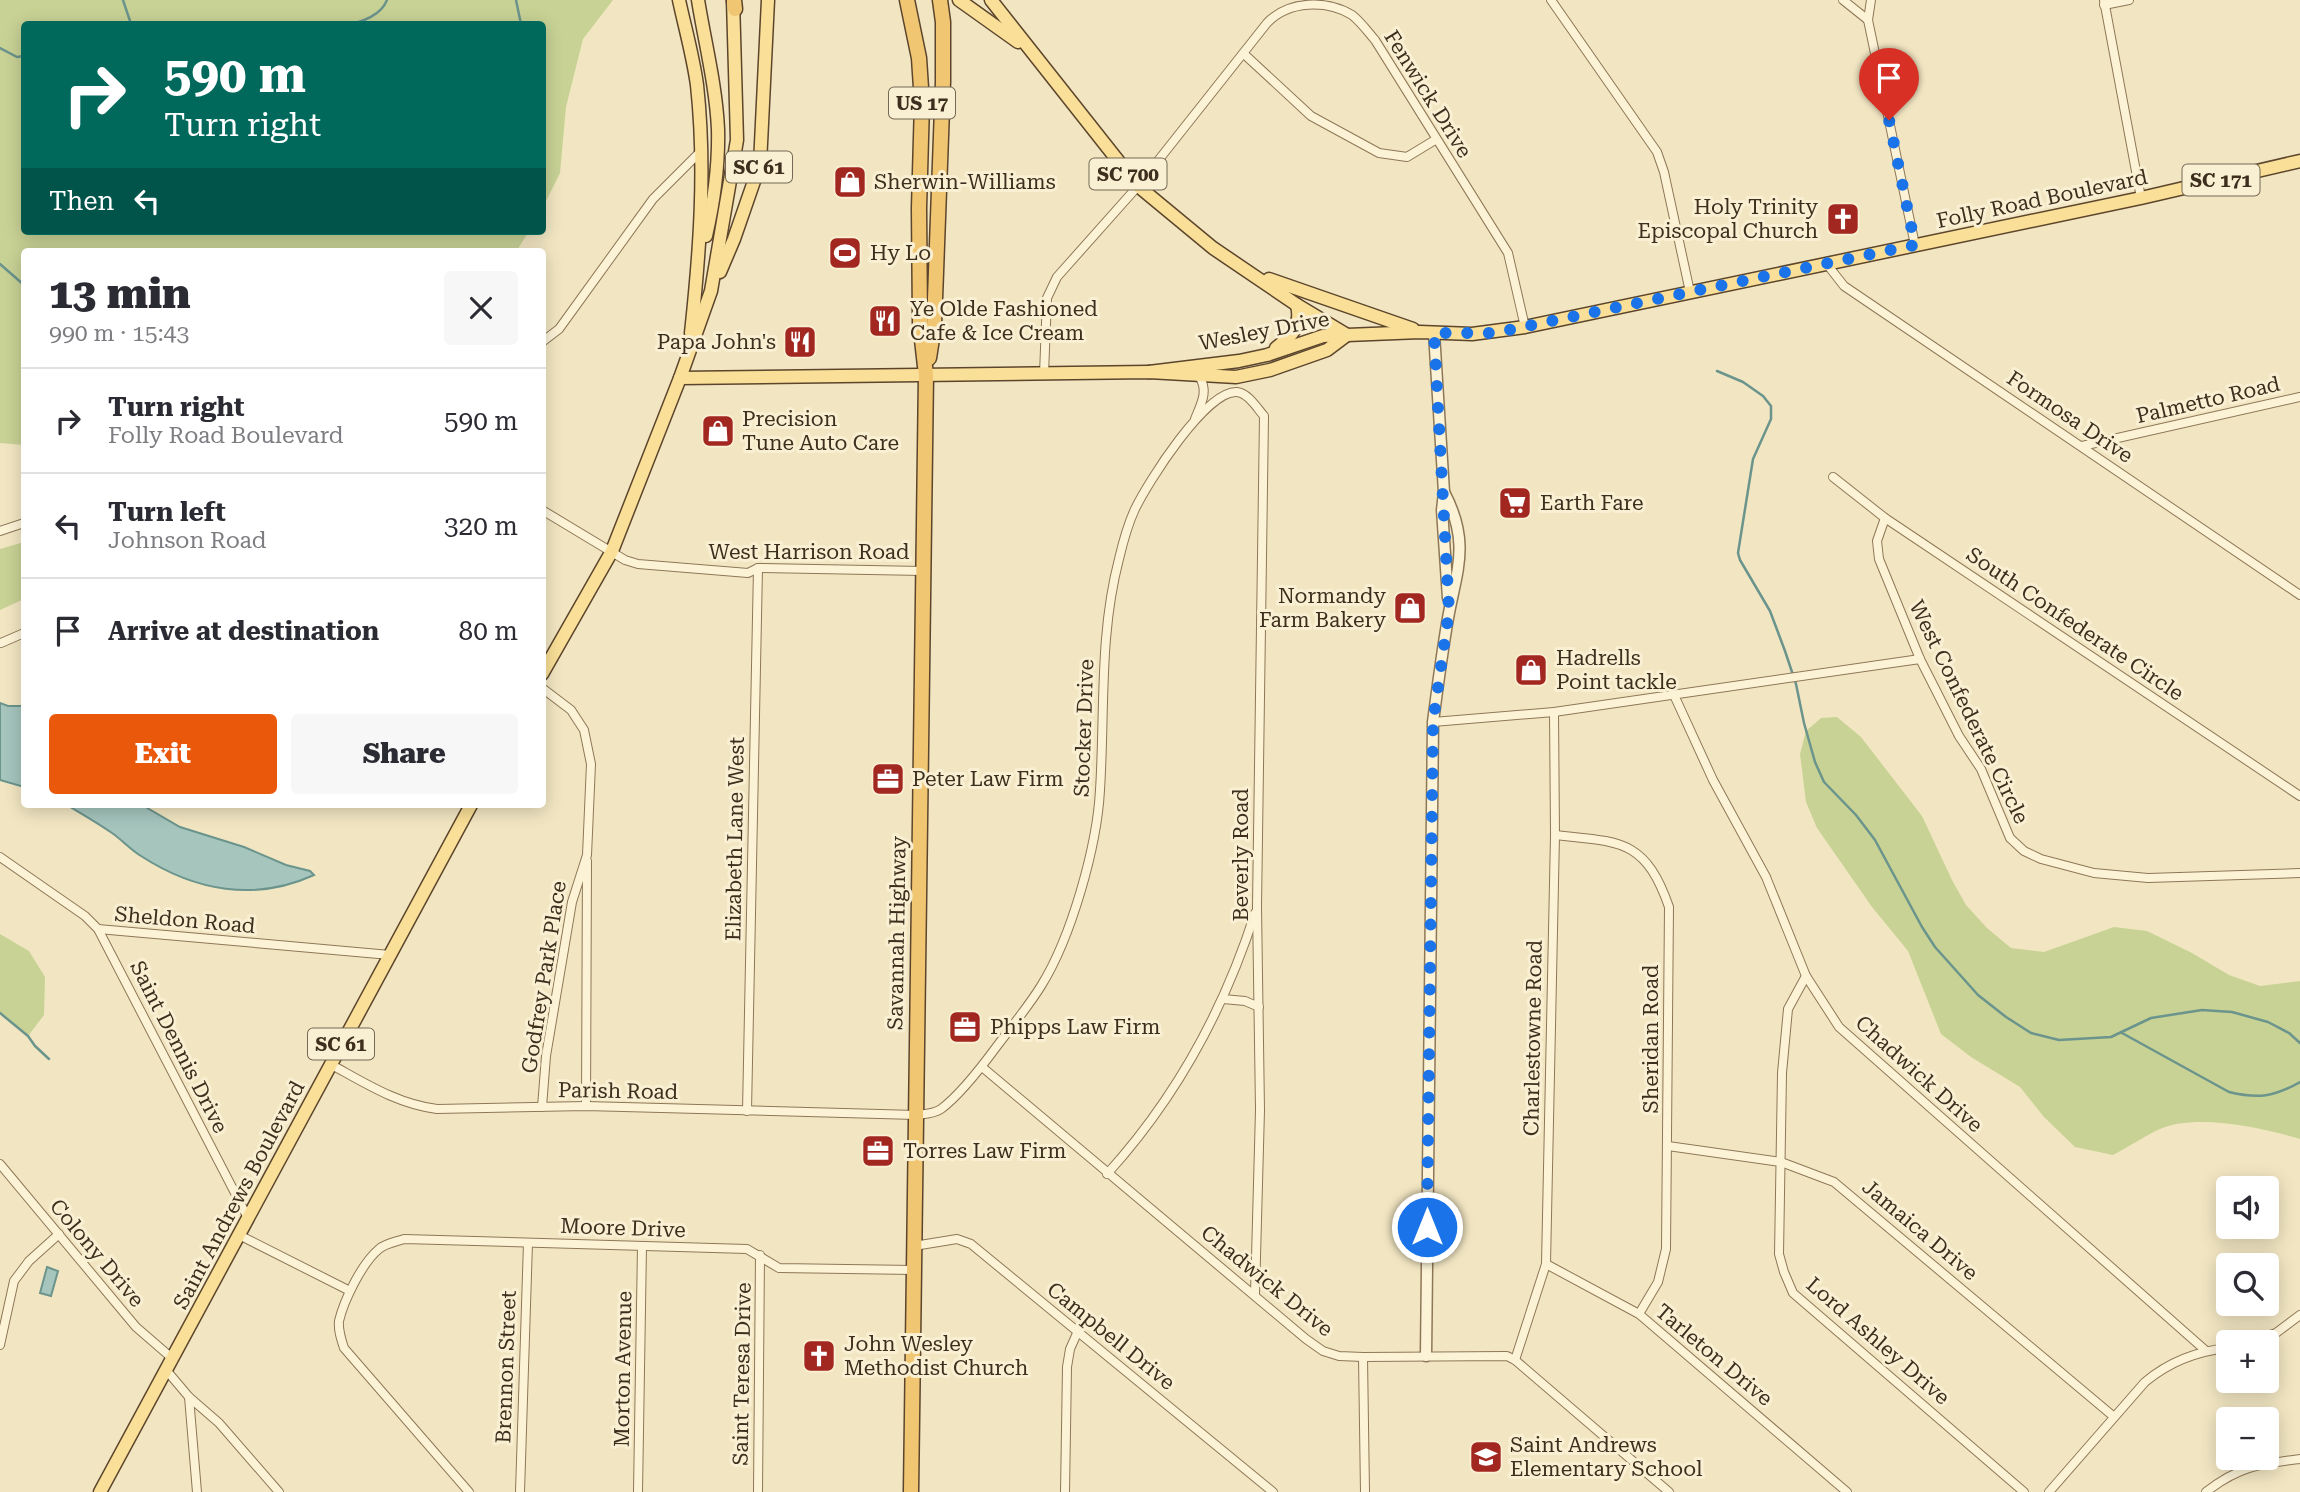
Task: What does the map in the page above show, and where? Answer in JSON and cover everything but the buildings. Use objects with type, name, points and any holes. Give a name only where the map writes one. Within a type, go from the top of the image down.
[{"type":"highway","name":"Savannah Highway","points":[[907,0],[919,58],[922,103],[920,311],[926,375],[911,1492]]},
{"type":"highway","name":"Savannah Highway","points":[[926,375],[934,326],[943,82],[943,22],[940,0]]},
{"type":"main road","points":[[679,0],[696,82],[702,150],[698,271]]},
{"type":"main road","name":"SC 61","points":[[688,352],[698,271],[712,211],[717,174],[718,128],[698,0]]},
{"type":"main road","name":"SC 61","points":[[546,667],[612,551],[711,291],[734,239],[760,164],[768,0]]},
{"type":"main road","name":"Folly Road Boulevard","points":[[959,0],[1029,51]]},
{"type":"main road","name":"Folly Road Boulevard","points":[[991,0],[1138,186],[1213,248],[1297,306],[1347,335],[1420,332],[1472,334],[1525,327],[2141,198],[2300,161]]},
{"type":"main road","points":[[711,291],[737,140],[734,3]]},
{"type":"main road","name":"Folly Road Boulevard","points":[[1251,273],[1420,332]]},
{"type":"main road","points":[[1267,355],[1285,341],[1299,324],[1297,306]]},
{"type":"main road","name":"Wesley Drive","points":[[680,378],[1149,372],[1236,377],[1270,370],[1327,350],[1347,335]]},
{"type":"main road","name":"Wesley Drive","points":[[1149,372],[1267,355],[1323,336],[1347,335]]},
{"type":"main road","name":"Saint Andrews Boulevard","points":[[100,1492],[469,808]]},
{"type":"street","points":[[1551,0],[1657,152],[1664,172],[1690,292]]},
{"type":"street","points":[[1843,0],[1868,20]]},
{"type":"street","points":[[1871,0],[1868,20],[1915,245]]},
{"type":"street","points":[[2129,0],[2104,3],[2141,198]]},
{"type":"street","name":"Fenwick Drive","points":[[1044,374],[1048,298],[1057,277],[1138,186],[1276,13],[1291,6],[1326,2],[1352,15],[1374,40],[1508,253],[1525,327]]},
{"type":"street","points":[[1244,54],[1311,116],[1379,153],[1407,157],[1435,140]]},
{"type":"street","points":[[546,339],[559,329],[653,199],[702,150]]},
{"type":"street","points":[[682,168],[703,169]]},
{"type":"street","name":"Formosa Drive","points":[[1826,263],[1844,286],[2300,595]]},
{"type":"street","points":[[1434,333],[1449,611]]},
{"type":"street","name":"Stocker Drive","points":[[1192,424],[1204,398],[1203,382],[1199,376]]},
{"type":"street","name":"Stocker Drive","points":[[916,1115],[941,1110],[982,1067],[1042,985],[1077,899],[1094,843],[1100,792],[1105,643],[1110,597],[1119,556],[1141,499],[1175,445],[1211,404],[1226,394],[1236,392],[1244,394],[1264,416]]},
{"type":"street","name":"Palmetto Road","points":[[2082,446],[2300,397]]},
{"type":"street","name":"Beverly Road","points":[[1255,1294],[1260,1110],[1257,907],[1264,416]]},
{"type":"street","name":"South Confederate Circle","points":[[1832,477],[1885,518],[2300,796]]},
{"type":"street","points":[[1426,1356],[1433,722],[1449,611],[1461,557],[1452,508],[1444,492]]},
{"type":"street","name":"West Harrison Road","points":[[546,512],[625,560],[638,564],[748,573],[758,568],[923,570]]},
{"type":"street","name":"West Confederate Circle","points":[[1885,518],[1877,541],[1879,559],[1920,659],[1959,736],[1981,769],[2010,838],[2024,851],[2041,859],[2094,873],[2148,878],[2300,873]]},
{"type":"street","points":[[0,531],[21,524]]},
{"type":"street","name":"Elizabeth Lane West","points":[[747,1111],[758,568]]},
{"type":"street","points":[[1,643],[21,634]]},
{"type":"street","points":[[1433,722],[1554,712],[1920,659]]},
{"type":"street","name":"Godfrey Park Place","points":[[546,691],[571,710],[584,730],[591,764],[587,855],[586,1106]]},
{"type":"street","name":"Chadwick Drive","points":[[1674,695],[1713,780],[1766,877],[1806,975],[1839,1027],[2205,1350]]},
{"type":"street","name":"Charlestowne Road","points":[[1515,1360],[1546,1264],[1555,835],[1554,712]]},
{"type":"street","name":"Sheridan Road","points":[[1555,835],[1626,845],[1644,859],[1662,888],[1669,908],[1666,1249],[1658,1282],[1639,1314]]},
{"type":"street","name":"Godfrey Park Place","points":[[542,1107],[546,1056],[572,902],[587,855]]},
{"type":"street","name":"Sheldon Road","points":[[0,857],[85,916],[98,929],[390,955]]},
{"type":"street","points":[[1107,1174],[1132,1147],[1182,1076],[1223,999],[1240,960],[1257,907]]},
{"type":"street","name":"Saint Dennis Drive","points":[[98,929],[248,1218]]},
{"type":"street","name":"Lord Ashley Drive","points":[[1806,975],[1788,1009],[1782,1073],[1780,1254],[1784,1272],[1793,1293],[2024,1492]]},
{"type":"street","points":[[1223,999],[1245,1001],[1259,1007]]},
{"type":"street","name":"Parish Road","points":[[330,1064],[398,1101],[416,1107],[437,1109],[586,1106],[916,1115]]},
{"type":"street","name":"Chadwick Drive","points":[[982,1067],[1322,1351],[1339,1356],[1363,1357],[1499,1355],[1515,1360]]},
{"type":"street","name":"Jamaica Drive","points":[[1668,1146],[1781,1162],[1834,1182],[2113,1416]]},
{"type":"street","name":"Colony Drive","points":[[0,1164],[170,1365],[189,1397],[219,1423],[279,1492]]},
{"type":"street","points":[[0,1345],[15,1280],[29,1261],[59,1234]]},
{"type":"street","points":[[239,1235],[349,1291]]},
{"type":"street","name":"Moore Drive","points":[[469,1492],[344,1348],[339,1323],[349,1291],[376,1251],[386,1244],[404,1239],[747,1248],[779,1268],[914,1270]]},
{"type":"street","name":"Campbell Drive","points":[[914,1246],[957,1239],[971,1244],[1273,1492]]},
{"type":"street","name":"Brennon Street","points":[[520,1492],[528,1243]]},
{"type":"street","name":"Morton Avenue","points":[[638,1492],[642,1246]]},
{"type":"street","name":"Saint Teresa Drive","points":[[758,1492],[760,1255]]},
{"type":"street","name":"Tarleton Drive","points":[[1546,1264],[1639,1314],[1847,1492]]},
{"type":"street","points":[[2279,1331],[2300,1315]]},
{"type":"street","points":[[1065,1492],[1067,1367],[1070,1349],[1078,1331]]},
{"type":"street","points":[[2049,1492],[2145,1382],[2160,1370],[2205,1350],[2216,1349]]},
{"type":"street","points":[[1363,1357],[1365,1492]]},
{"type":"street","points":[[1515,1360],[1669,1492]]},
{"type":"street","points":[[189,1397],[197,1492]]},
{"type":"street","points":[[2206,1492],[2224,1478],[2254,1465],[2300,1459]]},
{"type":"green space","points":[[0,0],[613,0],[583,39],[566,107],[560,173],[546,201],[546,21],[21,21],[21,235],[527,235],[518,248],[21,248],[21,445],[0,443]]},
{"type":"green space","points":[[21,543],[21,600],[0,610],[0,549]]},
{"type":"green space","points":[[1837,717],[1861,737],[1922,816],[1966,905],[1987,928],[2011,948],[2044,952],[2114,927],[2147,931],[2229,975],[2260,986],[2300,981],[2300,1139],[2230,1124],[2192,1122],[2160,1129],[2113,1155],[2075,1147],[2044,1117],[2020,1087],[1971,1057],[1941,1034],[1908,951],[1872,907],[1817,828],[1806,802],[1800,754],[1806,731],[1821,718]]},
{"type":"green space","points":[[0,934],[29,951],[45,977],[44,1015],[28,1036],[0,1013]]},
{"type":"water","points":[[0,703],[21,706],[21,786],[0,780]]},
{"type":"water","points":[[72,808],[147,808],[180,827],[244,847],[286,865],[310,871],[314,875],[270,888],[248,890],[204,885],[183,878],[137,854],[107,829]]},
{"type":"water","points":[[47,1267],[58,1271],[51,1296],[40,1293]]},
{"type":"waterway","points":[[123,0],[130,21]]},
{"type":"waterway","points":[[362,21],[380,10],[387,0]]},
{"type":"waterway","points":[[516,0],[520,21]]},
{"type":"waterway","points":[[0,48],[21,56]]},
{"type":"waterway","points":[[0,264],[21,282]]},
{"type":"waterway","points":[[1717,371],[1743,382],[1763,396],[1771,406],[1771,419],[1753,459],[1738,553],[1770,611],[1785,651],[1815,762],[1824,782],[1856,815],[1875,840],[1935,947],[1978,995],[2031,1033],[2059,1040],[2111,1037],[2151,1018],[2202,1010],[2232,1012],[2268,1022],[2289,1033],[2300,1043]]},
{"type":"waterway","points":[[0,1013],[28,1036],[49,1059]]},
{"type":"waterway","points":[[2122,1033],[2229,1092],[2249,1096],[2266,1095],[2300,1082]]},
{"type":"place","name":"Sherwin-Williams","points":[[850,182]]},
{"type":"place","name":"Holy Trinity Episcopal Church","points":[[1843,219]]},
{"type":"place","name":"Hy Lo","points":[[845,253]]},
{"type":"place","name":"Ye Olde Fashioned Cafe & Ice Cream","points":[[885,321]]},
{"type":"place","name":"Papa John's","points":[[800,342]]},
{"type":"place","name":"Precision Tune Auto Care","points":[[718,431]]},
{"type":"place","name":"Earth Fare","points":[[1515,503]]},
{"type":"place","name":"Normandy Farm Bakery","points":[[1410,608]]},
{"type":"place","name":"Hadrells Point tackle","points":[[1531,670]]},
{"type":"place","name":"Peter Law Firm","points":[[888,779]]},
{"type":"place","name":"Phipps Law Firm","points":[[965,1027]]},
{"type":"place","name":"Torres Law Firm","points":[[878,1151]]},
{"type":"place","name":"John Wesley Methodist Church","points":[[819,1356]]},
{"type":"place","name":"Saint Andrews Elementary School","points":[[1486,1457]]},
{"type":"route","points":[[1427,1227],[1433,722],[1449,611],[1434,333],[1494,333],[1915,245],[1889,120]]}]
